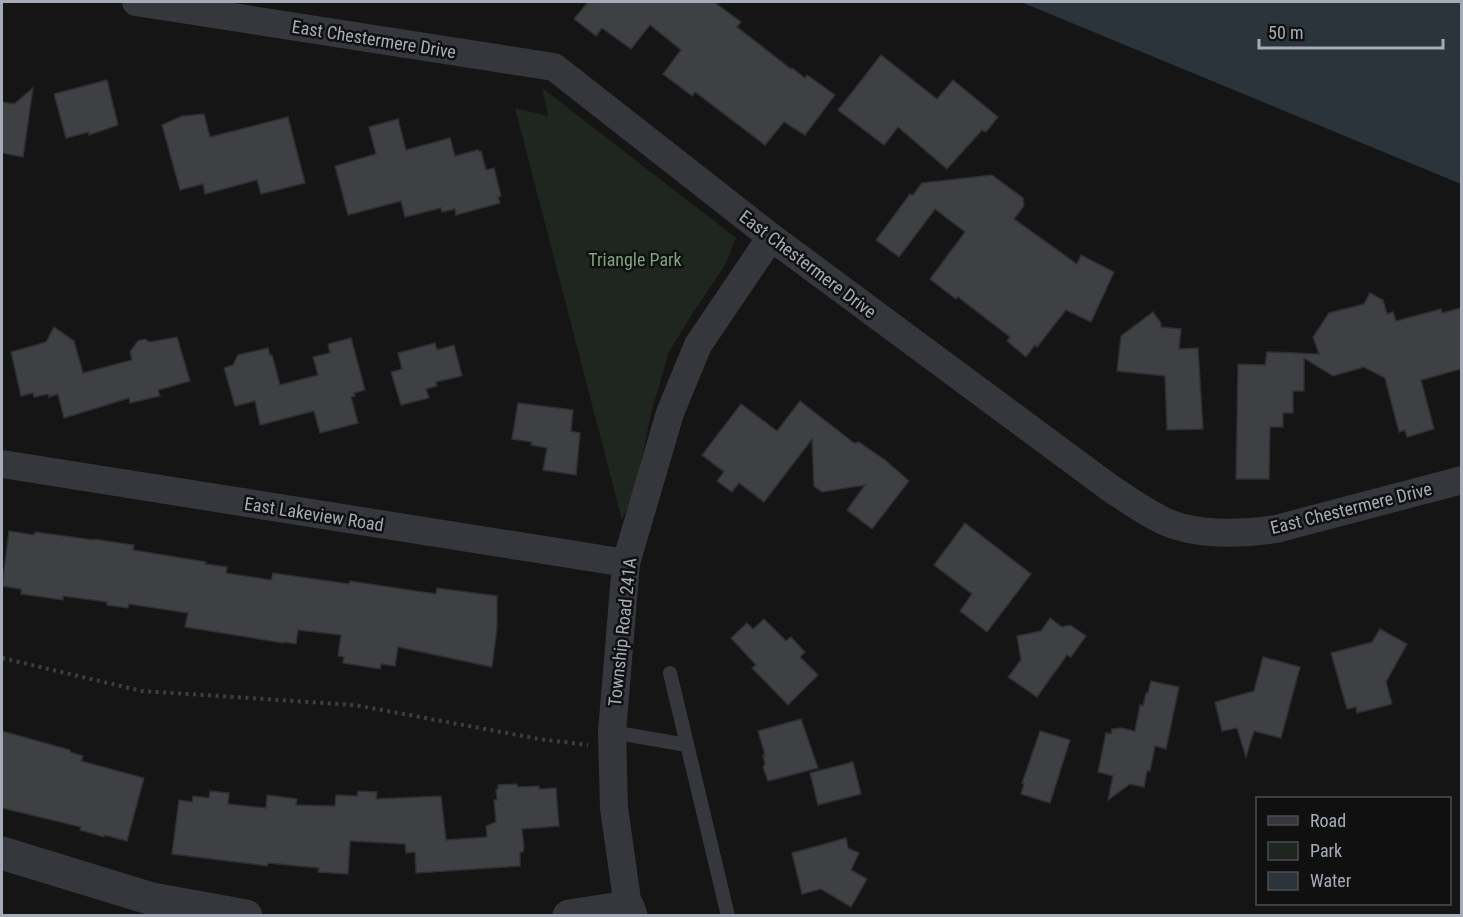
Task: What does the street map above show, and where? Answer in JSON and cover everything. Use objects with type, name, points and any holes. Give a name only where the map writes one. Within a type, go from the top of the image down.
[{"type":"street","name":"East Chestermere Drive","points":[[136,2],[554,67],[771,237],[1110,488],[1166,522],[1193,529],[1248,533],[1276,529],[1461,480]]},
{"type":"street","name":"Township Road 241A","points":[[630,911],[614,808],[612,740],[626,563],[670,413],[698,345],[771,237]]},
{"type":"street","name":"East Lakeview Road","points":[[2,464],[626,563]]},
{"type":"street","points":[[2,853],[152,899],[246,915]]},
{"type":"street","points":[[569,915],[630,911]]},
{"type":"lane","points":[[670,673],[728,915]]},
{"type":"lane","points":[[612,740],[687,746]]},
{"type":"path","points":[[2,658],[142,691],[356,705],[539,739],[612,740]]},
{"type":"green space","name":"Triangle Park","points":[[542,88],[736,238],[725,265],[669,352],[651,413],[635,493],[622,520],[515,108],[548,116]]},
{"type":"water","points":[[1021,2],[1461,2],[1461,184]]},
{"type":"building","points":[[588,2],[714,2],[741,22],[737,27],[791,69],[805,78],[807,75],[835,95],[805,135],[784,122],[765,145],[695,92],[692,96],[663,74],[681,50],[650,25],[631,49],[602,28],[596,36],[574,19]]},
{"type":"building","points":[[881,55],[937,99],[953,80],[998,117],[986,132],[982,130],[947,169],[898,127],[884,145],[838,110]]},
{"type":"building","points":[[107,80],[118,125],[89,135],[89,132],[66,138],[54,94]]},
{"type":"building","points":[[33,88],[23,157],[2,153],[2,102],[14,104]]},
{"type":"building","points":[[204,114],[210,137],[288,117],[305,183],[261,194],[257,180],[205,194],[203,184],[180,190],[162,125],[182,116]]},
{"type":"building","points":[[398,119],[406,150],[450,138],[455,156],[481,151],[486,170],[494,168],[501,196],[498,197],[500,203],[456,215],[455,209],[442,212],[441,208],[405,217],[401,201],[348,215],[335,166],[376,154],[369,127]]},
{"type":"building","points":[[992,175],[1023,198],[1024,206],[1014,219],[1077,264],[1081,255],[1114,272],[1091,322],[1066,310],[1037,347],[1035,345],[1026,357],[1007,341],[1010,337],[958,297],[956,299],[930,279],[965,232],[935,209],[899,257],[876,240],[910,194],[913,195],[922,183]]},
{"type":"building","points":[[1370,293],[1383,300],[1387,314],[1393,312],[1396,321],[1441,309],[1442,313],[1461,308],[1461,369],[1421,380],[1434,429],[1407,437],[1405,430],[1399,432],[1385,378],[1364,367],[1333,376],[1304,358],[1304,391],[1293,391],[1293,413],[1283,413],[1283,427],[1270,427],[1269,479],[1236,479],[1238,364],[1265,365],[1267,352],[1319,354],[1313,337],[1329,313],[1364,304]]},
{"type":"building","points":[[1153,312],[1161,323],[1161,327],[1181,329],[1179,349],[1198,348],[1203,429],[1167,430],[1165,376],[1117,371],[1121,336]]},
{"type":"building","points":[[54,327],[74,341],[83,373],[132,360],[130,352],[138,341],[145,339],[150,342],[177,337],[190,381],[158,390],[160,396],[130,403],[129,398],[64,418],[58,394],[49,397],[48,394],[34,397],[33,393],[21,396],[11,352],[46,342]]},
{"type":"building","points":[[351,338],[365,390],[354,393],[355,396],[351,397],[358,423],[320,433],[314,411],[260,425],[255,401],[235,406],[224,368],[233,365],[238,355],[268,348],[280,385],[318,375],[313,357],[330,353],[328,344]]},
{"type":"building","points":[[435,343],[437,350],[454,345],[462,376],[436,382],[437,386],[426,389],[429,398],[401,405],[391,372],[402,369],[398,353]]},
{"type":"building","points":[[800,401],[854,443],[859,442],[885,460],[909,481],[872,529],[847,510],[865,485],[822,492],[814,486],[812,439],[764,502],[739,483],[732,492],[717,481],[724,472],[702,455],[741,404],[777,431]]},
{"type":"building","points":[[518,403],[573,410],[571,431],[580,433],[576,475],[543,470],[547,448],[531,445],[532,442],[512,439]]},
{"type":"building","points":[[965,523],[1031,574],[987,632],[960,611],[972,594],[934,565]]},
{"type":"building","points":[[9,531],[34,535],[35,532],[134,545],[133,550],[206,562],[205,564],[227,567],[226,573],[271,580],[273,573],[349,584],[350,581],[436,594],[437,588],[497,596],[497,628],[492,667],[398,647],[395,666],[381,664],[380,669],[343,663],[344,657],[338,656],[341,635],[298,630],[296,644],[283,643],[185,627],[188,613],[129,604],[128,608],[107,605],[107,602],[63,596],[63,600],[21,594],[21,589],[2,586]]},
{"type":"building","points":[[1050,618],[1062,627],[1070,625],[1086,636],[1071,657],[1067,655],[1037,697],[1008,677],[1021,660],[1017,636],[1041,631]]},
{"type":"building","points":[[764,619],[786,641],[791,637],[805,652],[800,657],[818,675],[788,705],[752,668],[756,665],[731,638],[747,623],[753,629]]},
{"type":"building","points":[[1380,629],[1407,644],[1386,682],[1392,704],[1357,713],[1356,707],[1347,709],[1331,653],[1372,642]]},
{"type":"building","points":[[1263,657],[1300,667],[1281,738],[1254,731],[1246,757],[1237,728],[1222,731],[1215,702],[1254,691]]},
{"type":"building","points":[[1151,681],[1179,687],[1166,749],[1155,746],[1144,787],[1130,784],[1108,800],[1113,776],[1098,772],[1106,733],[1111,734],[1112,729],[1121,728],[1135,731],[1140,705],[1143,706]]},
{"type":"building","points":[[801,719],[818,768],[768,781],[763,767],[765,764],[763,755],[765,755],[758,731]]},
{"type":"building","points":[[2,731],[70,750],[70,752],[83,756],[81,761],[144,778],[127,841],[104,835],[104,837],[80,830],[81,827],[2,808]]},
{"type":"building","points":[[1040,731],[1070,740],[1050,803],[1021,794],[1024,784],[1022,783]]},
{"type":"building","points":[[853,762],[861,794],[818,805],[810,773]]},
{"type":"building","points":[[517,784],[518,787],[556,788],[559,826],[522,829],[524,847],[523,852],[520,852],[520,866],[416,873],[415,852],[406,853],[405,844],[350,841],[348,874],[318,872],[319,868],[268,863],[267,866],[172,854],[179,800],[192,802],[193,796],[209,798],[210,791],[229,793],[228,804],[266,808],[267,795],[297,799],[296,805],[335,806],[336,795],[357,796],[358,791],[377,792],[376,799],[441,796],[446,840],[487,837],[486,826],[496,822],[494,800],[497,800],[498,785]]},
{"type":"building","points":[[846,838],[848,848],[859,853],[851,870],[867,879],[851,907],[821,889],[802,894],[792,853]]}]
